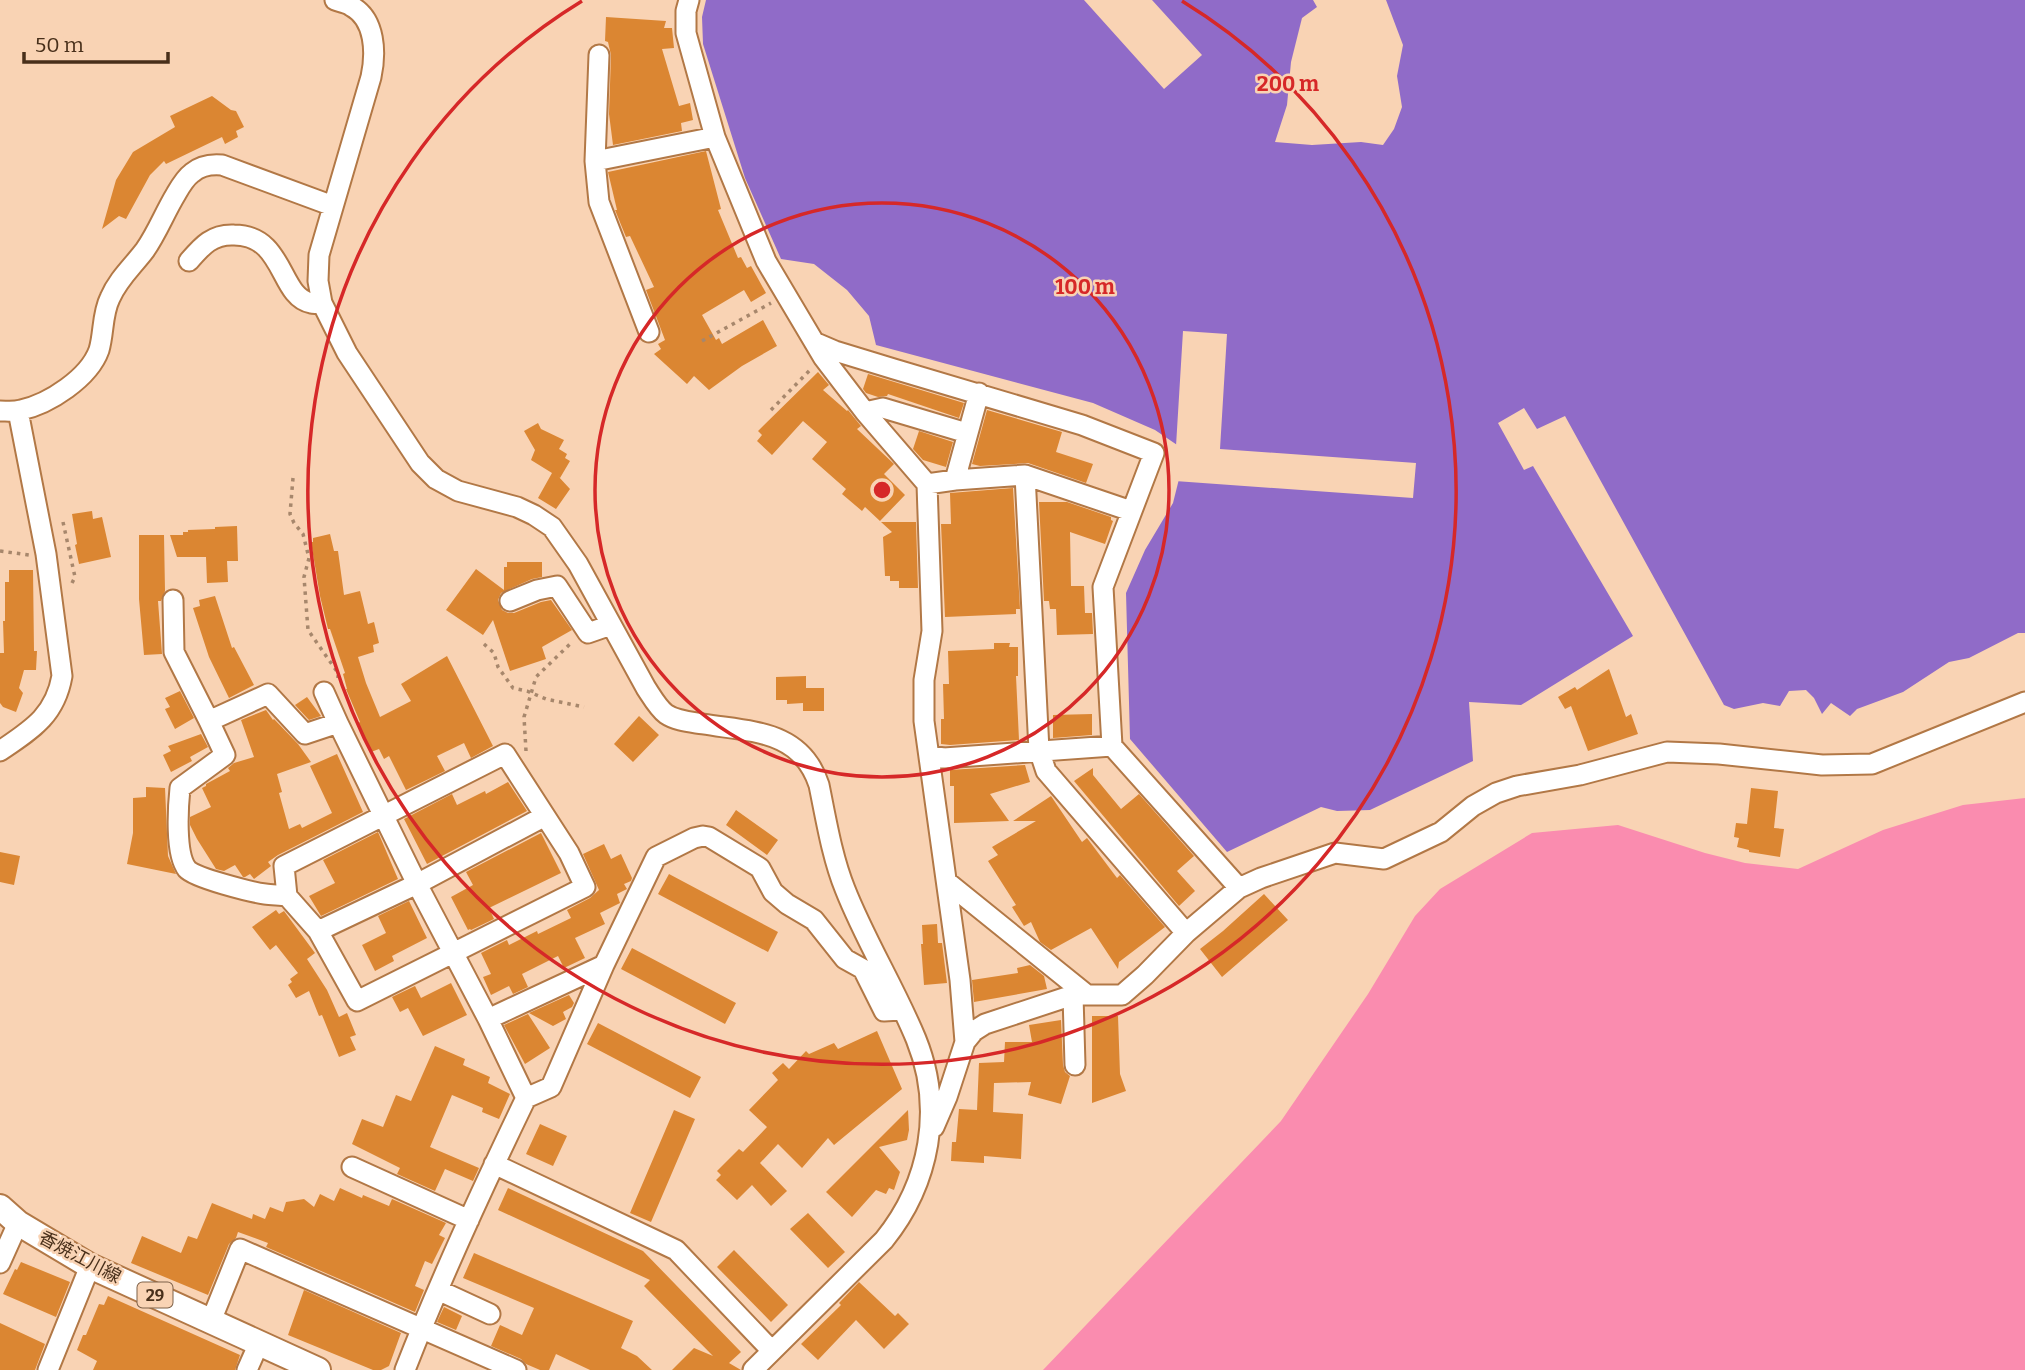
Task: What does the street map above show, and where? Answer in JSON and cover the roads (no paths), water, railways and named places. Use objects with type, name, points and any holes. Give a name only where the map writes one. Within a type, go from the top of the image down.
[{"type":"main road","name":"香焼江川線","points":[[9,1215],[90,1266],[318,1370]]},
{"type":"street","points":[[335,0],[351,5],[359,11],[366,21],[374,47],[374,62],[318,255],[318,281],[322,303],[347,353],[420,463],[436,479],[458,491],[517,507],[551,527],[578,564],[646,688],[666,714],[688,721],[775,737],[804,757],[814,770],[844,888],[916,1040],[924,1066],[931,1112],[931,1135]]},
{"type":"street","points":[[689,0],[686,33],[715,137],[766,261],[818,349],[864,412],[927,484],[932,631],[924,680],[924,721],[960,980],[965,1042]]},
{"type":"street","points":[[599,55],[595,161],[599,202],[649,332]]},
{"type":"street","points":[[595,161],[715,137]]},
{"type":"street","points":[[0,751],[31,730],[53,706],[62,676],[46,554],[9,411],[35,406],[57,396],[95,359],[104,315],[117,284],[146,249],[175,196],[195,170],[212,164],[222,165],[333,205]]},
{"type":"street","points":[[189,261],[213,238],[231,234],[251,237],[268,249],[294,291],[302,299],[310,303],[322,303]]},
{"type":"street","points":[[818,349],[835,351],[1083,425],[1154,453],[1103,587],[1112,746],[1239,888]]},
{"type":"street","points":[[955,480],[979,393]]},
{"type":"street","points":[[864,412],[883,408],[967,433]]},
{"type":"street","points":[[927,484],[1025,475],[1131,511]]},
{"type":"street","points":[[1025,475],[1041,762],[1186,933]]},
{"type":"street","points":[[510,601],[537,590],[557,586],[588,633],[611,625]]},
{"type":"street","points":[[173,600],[174,652],[225,755],[180,788],[181,856],[188,870],[199,877],[264,894],[287,895]]},
{"type":"street","points":[[324,692],[417,884],[526,1098]]},
{"type":"street","points":[[209,721],[268,694],[305,734],[338,723]]},
{"type":"street","points":[[753,1370],[891,1232],[915,1191],[931,1135],[965,1042],[974,1031],[985,1024],[1080,995],[1122,995],[1186,933],[1239,888],[1335,853],[1384,859],[1441,832],[1473,806],[1496,793],[1517,786],[1593,772],[1667,752],[1719,754],[1822,765],[1872,764],[2025,702]]},
{"type":"street","points":[[930,756],[944,758],[1112,746]]},
{"type":"street","points":[[505,754],[569,853],[585,887],[357,1001],[318,931],[287,895],[284,866],[384,816],[505,754]]},
{"type":"street","points":[[318,931],[417,884],[545,816]]},
{"type":"street","points":[[405,1370],[469,1220],[526,1098],[551,1087],[604,965],[656,857],[703,836],[760,868],[773,892],[814,920],[845,959],[863,970],[884,1010],[901,1010]]},
{"type":"street","points":[[947,882],[1080,995]]},
{"type":"street","points":[[488,1019],[604,965]]},
{"type":"street","points":[[1074,1065],[1080,995]]},
{"type":"street","points":[[494,1164],[677,1250],[772,1351]]},
{"type":"street","points":[[352,1167],[469,1220]]},
{"type":"street","points":[[0,1263],[9,1215]]},
{"type":"street","points":[[211,1321],[240,1250],[516,1370]]},
{"type":"street","points":[[48,1370],[90,1266]]},
{"type":"street","points":[[438,1290],[491,1314]]},
{"type":"street","points":[[247,1370],[259,1343]]}]
